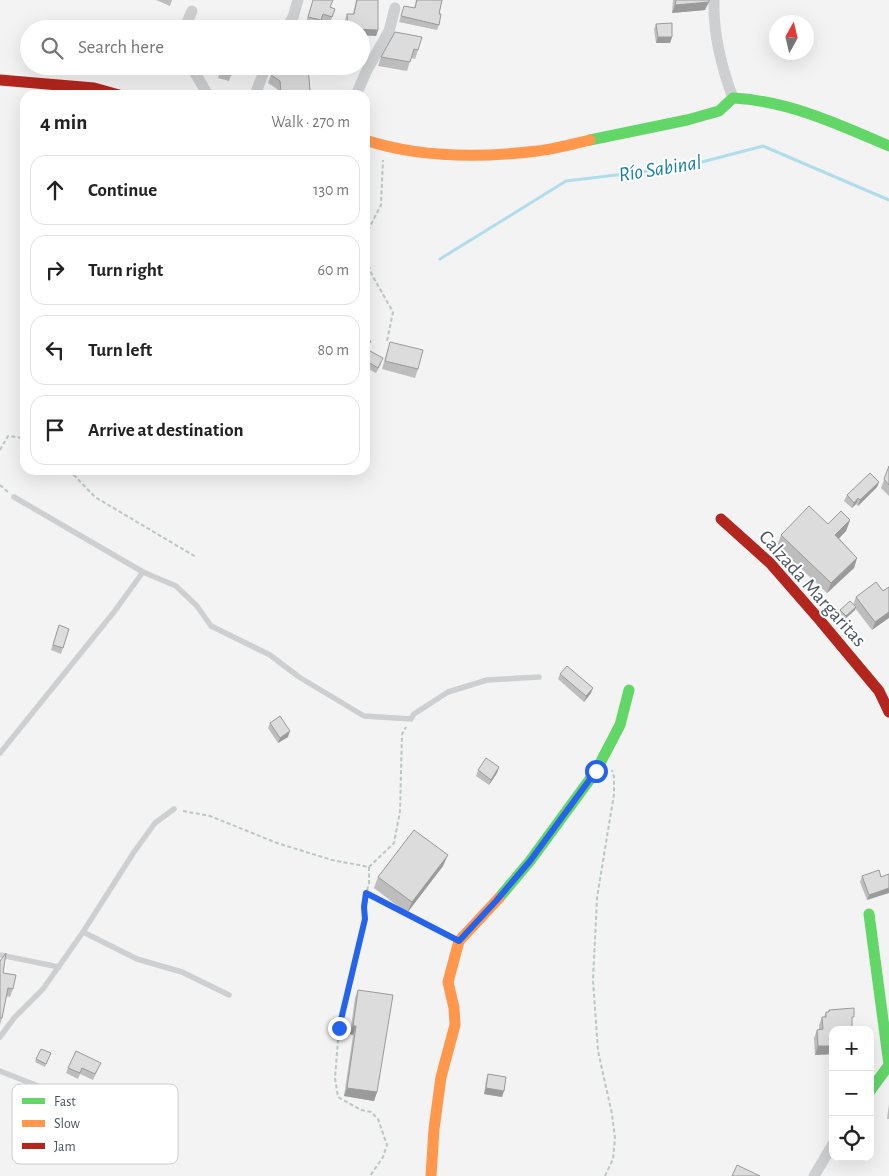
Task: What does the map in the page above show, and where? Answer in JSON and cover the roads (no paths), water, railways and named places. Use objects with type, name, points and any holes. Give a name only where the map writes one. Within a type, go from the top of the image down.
[{"type":"street","points":[[290,20],[298,0]]},
{"type":"street","points":[[714,0],[715,33],[724,73],[733,98]]},
{"type":"street","points":[[370,65],[389,31],[395,8]]},
{"type":"street","points":[[188,20],[192,11]]},
{"type":"street","points":[[196,75],[205,90]]},
{"type":"street","points":[[257,90],[263,75]]},
{"type":"street","points":[[358,90],[365,75]]},
{"type":"street","points":[[0,80],[101,90]]},
{"type":"street","points":[[370,142],[383,146],[439,155],[502,154],[539,151],[687,120],[719,110],[733,98],[755,98],[790,106],[889,146]]},
{"type":"street","name":"Calzada Margaritas","points":[[721,519],[770,563],[818,618],[879,691],[889,712]]},
{"type":"street","points":[[431,1176],[434,1129],[441,1077],[456,1025],[448,982],[459,941],[530,861],[596,771],[620,725],[629,690]]},
{"type":"street","points":[[869,914],[889,1065],[874,1086]]},
{"type":"street","points":[[814,1176],[829,1151]]},
{"type":"lane","points":[[14,497],[144,572],[176,586],[197,606],[211,626],[270,655],[300,677],[364,716],[411,719],[414,714],[448,692],[487,680],[539,677]]},
{"type":"lane","points":[[0,752],[114,612],[144,572]]},
{"type":"lane","points":[[0,1037],[14,1018],[43,989],[59,967],[155,822],[174,809]]},
{"type":"lane","points":[[83,932],[137,959],[182,972],[228,995]]},
{"type":"lane","points":[[0,955],[59,967]]},
{"type":"lane","points":[[0,1071],[33,1084]]},
{"type":"waterway","name":"Río Sabinal","points":[[440,259],[566,181],[683,167],[763,146],[889,200]]}]
